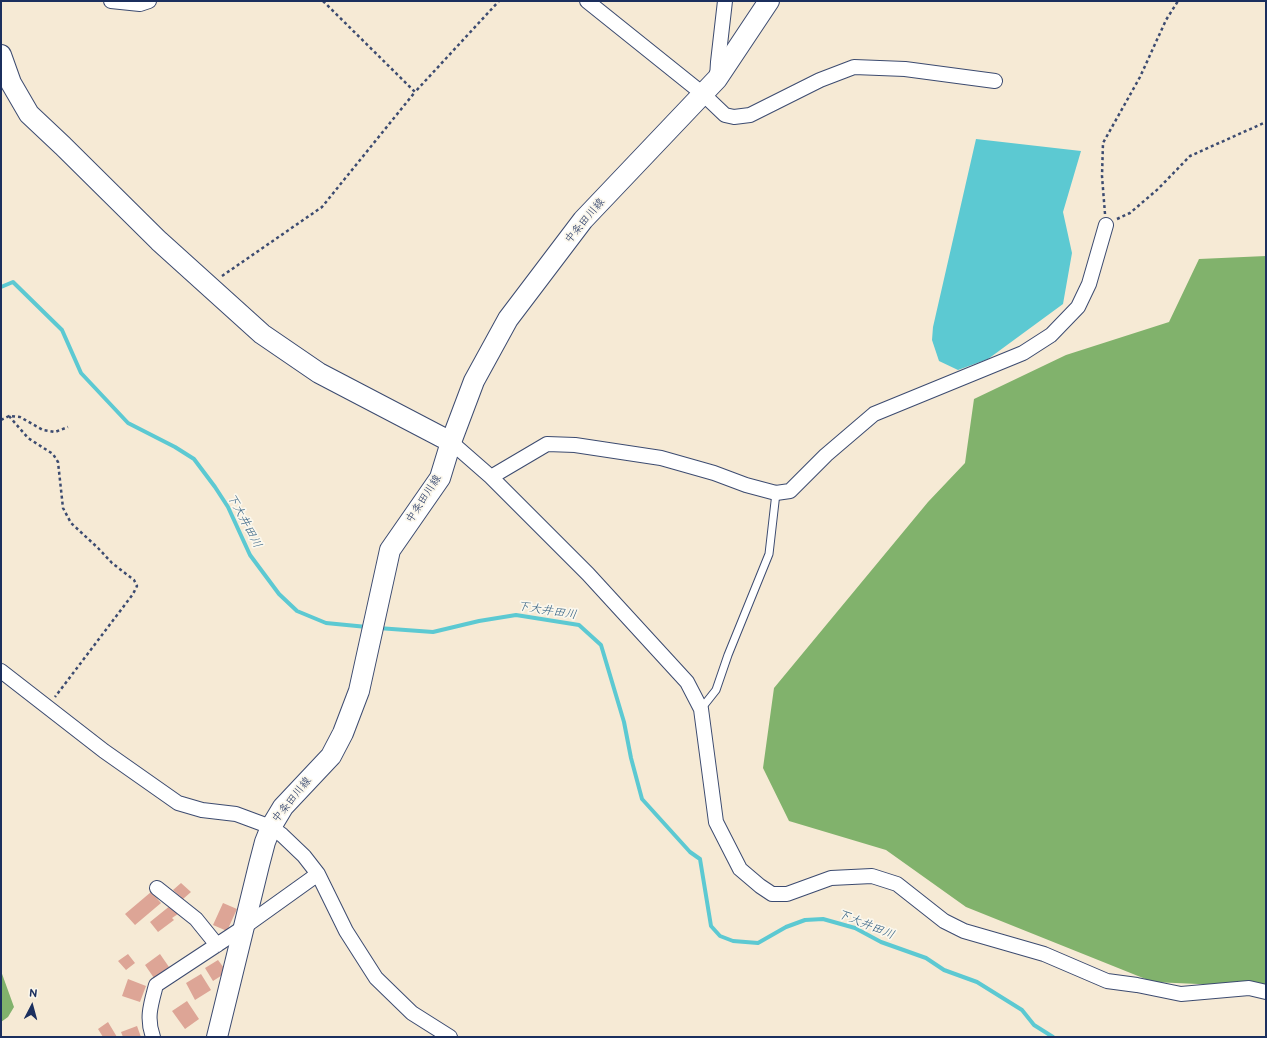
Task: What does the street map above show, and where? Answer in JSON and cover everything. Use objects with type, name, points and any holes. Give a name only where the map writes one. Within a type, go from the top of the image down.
[{"type":"main road","name":"中条田川線","points":[[218,1037],[265,842],[271,826],[283,807],[331,756],[343,733],[359,691],[390,550],[440,478],[451,442],[474,381],[508,319],[583,220],[717,79],[769,1]]},
{"type":"main road","points":[[1,55],[11,83],[29,114],[159,241],[262,334],[320,373],[451,442]]},
{"type":"street","points":[[111,1],[140,4],[149,1]]},
{"type":"street","points":[[587,1],[703,94],[725,115],[734,117],[750,115],[820,80],[854,67],[905,68],[996,81]]},
{"type":"street","points":[[717,79],[726,1]]},
{"type":"street","points":[[492,478],[547,444],[574,445],[662,458],[776,493],[790,491],[826,455],[874,414],[1023,353],[1051,335],[1078,307],[1089,284],[1106,225]]},
{"type":"street","points":[[451,442],[492,478],[588,574],[687,682],[701,709],[716,822],[740,869],[760,886],[772,894],[787,894],[831,878],[872,876],[897,884],[944,921],[964,930],[1044,954],[1107,981],[1138,985],[1181,994],[1249,988],[1266,992]]},
{"type":"street","points":[[1,671],[136,774],[178,804],[202,810],[236,814],[271,826],[282,834],[304,856],[318,874],[346,931],[376,978],[412,1013],[450,1037]]},
{"type":"street","points":[[153,1037],[149,1027],[150,1011],[156,985],[244,927],[318,874]]},
{"type":"street","points":[[157,888],[196,919],[217,945]]},
{"type":"lane","points":[[701,709],[716,690],[728,655],[769,554],[776,493]]},
{"type":"path","points":[[324,1],[415,92]]},
{"type":"path","points":[[208,286],[322,207],[415,92],[499,1]]},
{"type":"path","points":[[1178,1],[1166,20],[1140,77],[1103,143],[1102,176],[1106,225],[1130,214],[1158,189],[1190,156],[1266,122]]},
{"type":"path","points":[[1,420],[9,416],[20,417],[43,430],[55,432],[68,427]]},
{"type":"path","points":[[9,416],[28,438],[53,454],[58,462],[63,508],[71,523],[112,563],[134,580],[137,586],[48,707]]},
{"type":"green space","points":[[1266,256],[1266,987],[1153,982],[966,907],[886,850],[789,821],[763,768],[774,688],[928,502],[965,463],[974,399],[1066,355],[1169,322],[1199,259]]},
{"type":"green space","points":[[1,971],[14,1007],[8,1017],[1,1022]]},
{"type":"water","points":[[976,139],[1081,151],[1063,212],[1072,253],[1063,304],[988,359],[958,370],[939,361],[932,340],[933,327]]},
{"type":"building","points":[[181,883],[191,892],[183,899],[173,890]]},
{"type":"building","points":[[151,892],[161,903],[135,925],[125,914]]},
{"type":"building","points":[[223,903],[237,909],[227,931],[213,925]]},
{"type":"building","points":[[171,905],[178,914],[172,918],[174,920],[158,932],[150,922]]},
{"type":"building","points":[[128,954],[135,963],[126,970],[118,961]]},
{"type":"building","points":[[160,954],[169,967],[154,978],[145,965]]},
{"type":"building","points":[[218,960],[227,972],[213,981],[205,968]]},
{"type":"building","points":[[201,974],[211,990],[195,1000],[186,983]]},
{"type":"building","points":[[128,979],[146,986],[140,1002],[122,996]]},
{"type":"building","points":[[187,1001],[199,1019],[185,1029],[172,1011]]},
{"type":"building","points":[[108,1022],[117,1037],[103,1037],[98,1029]]},
{"type":"building","points":[[137,1026],[141,1037],[123,1037],[121,1032]]},
{"type":"waterway","name":"下大井田川","points":[[1,287],[13,282],[62,330],[81,373],[128,423],[175,447],[194,459],[228,507],[250,555],[279,594],[297,611],[326,623],[367,627]]},
{"type":"waterway","name":"下大井田川","points":[[378,628],[433,632],[479,621],[516,615],[579,625],[601,645],[624,722],[631,758],[642,799],[690,852],[700,859],[711,926],[720,936],[733,941],[758,943],[786,927],[805,920],[823,919],[855,928],[881,942],[926,958],[944,970],[977,982],[1022,1010],[1034,1025],[1053,1037]]}]
